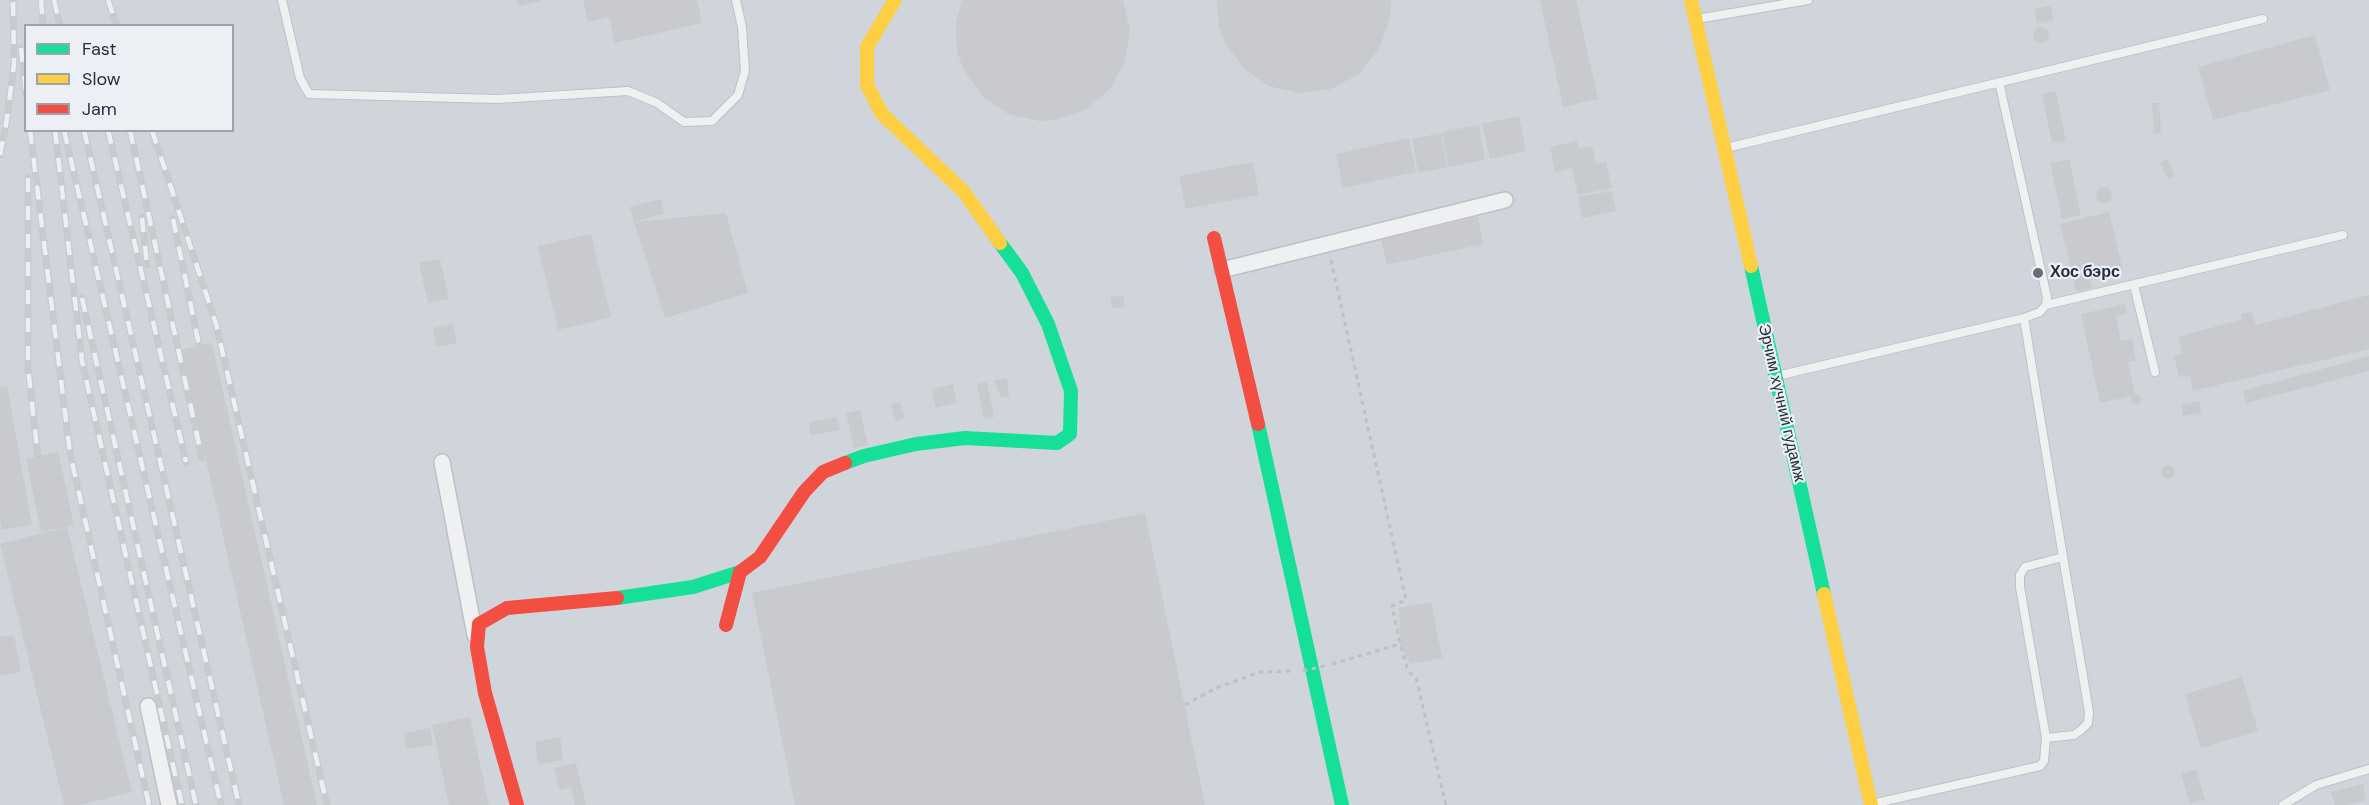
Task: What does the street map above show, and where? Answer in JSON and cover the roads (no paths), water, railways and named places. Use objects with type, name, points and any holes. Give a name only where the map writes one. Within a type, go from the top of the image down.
[{"type":"street","points":[[477,646],[479,624],[507,608],[639,596],[693,587],[740,572],[760,557],[804,492],[823,472],[864,456],[916,444],[965,438],[1057,442],[1070,434],[1071,392],[1048,324],[1023,273],[964,192],[882,114],[867,85],[867,47],[895,0]]},
{"type":"street","name":"Эрчим хүчний гудамж","points":[[1691,0],[1871,805]]},
{"type":"street","points":[[1222,270],[1505,200]]},
{"type":"street","points":[[1214,238],[1284,535],[1342,805]]},
{"type":"street","points":[[441,462],[488,703],[517,805]]},
{"type":"street","points":[[726,625],[740,572]]},
{"type":"street","points":[[148,706],[169,805]]},
{"type":"lane","points":[[282,0],[300,78],[309,94],[497,99],[628,92],[657,103],[684,122],[712,121],[738,94],[745,71],[742,27],[736,0]]},
{"type":"lane","points":[[1695,19],[1808,0]]},
{"type":"lane","points":[[1724,149],[2263,19]]},
{"type":"lane","points":[[1999,82],[2047,297],[2046,305]]},
{"type":"lane","points":[[1775,376],[2034,316],[2046,305],[2343,235]]},
{"type":"lane","points":[[2134,285],[2155,372]]},
{"type":"lane","points":[[2024,318],[2088,712],[2088,723],[2074,735],[2046,738]]},
{"type":"lane","points":[[1871,805],[2040,766],[2044,761],[2046,738],[2020,587],[2020,575],[2025,567],[2063,557]]},
{"type":"lane","points":[[2283,805],[2316,785],[2369,769]]},
{"type":"railway","points":[[0,155],[14,64],[13,0]]},
{"type":"railway","points":[[41,0],[43,24]]},
{"type":"railway","points":[[54,0],[60,24]]},
{"type":"railway","points":[[108,0],[116,24]]},
{"type":"railway","points":[[21,48],[24,75]]},
{"type":"railway","points":[[30,132],[70,453],[149,805]]},
{"type":"railway","points":[[55,132],[82,361],[182,805]]},
{"type":"railway","points":[[64,132],[221,805]]},
{"type":"railway","points":[[84,132],[239,805]]},
{"type":"railway","points":[[108,132],[186,462]]},
{"type":"railway","points":[[130,132],[202,458]]},
{"type":"railway","points":[[153,132],[216,324],[327,805]]},
{"type":"railway","points":[[28,178],[28,368],[38,457]]},
{"type":"railway","points":[[142,218],[147,265]]},
{"type":"railway","points":[[173,219],[199,345]]},
{"type":"railway","points":[[82,298],[196,805]]},
{"type":"place","name":"Хос бэрс","points":[[2038,273]]}]
